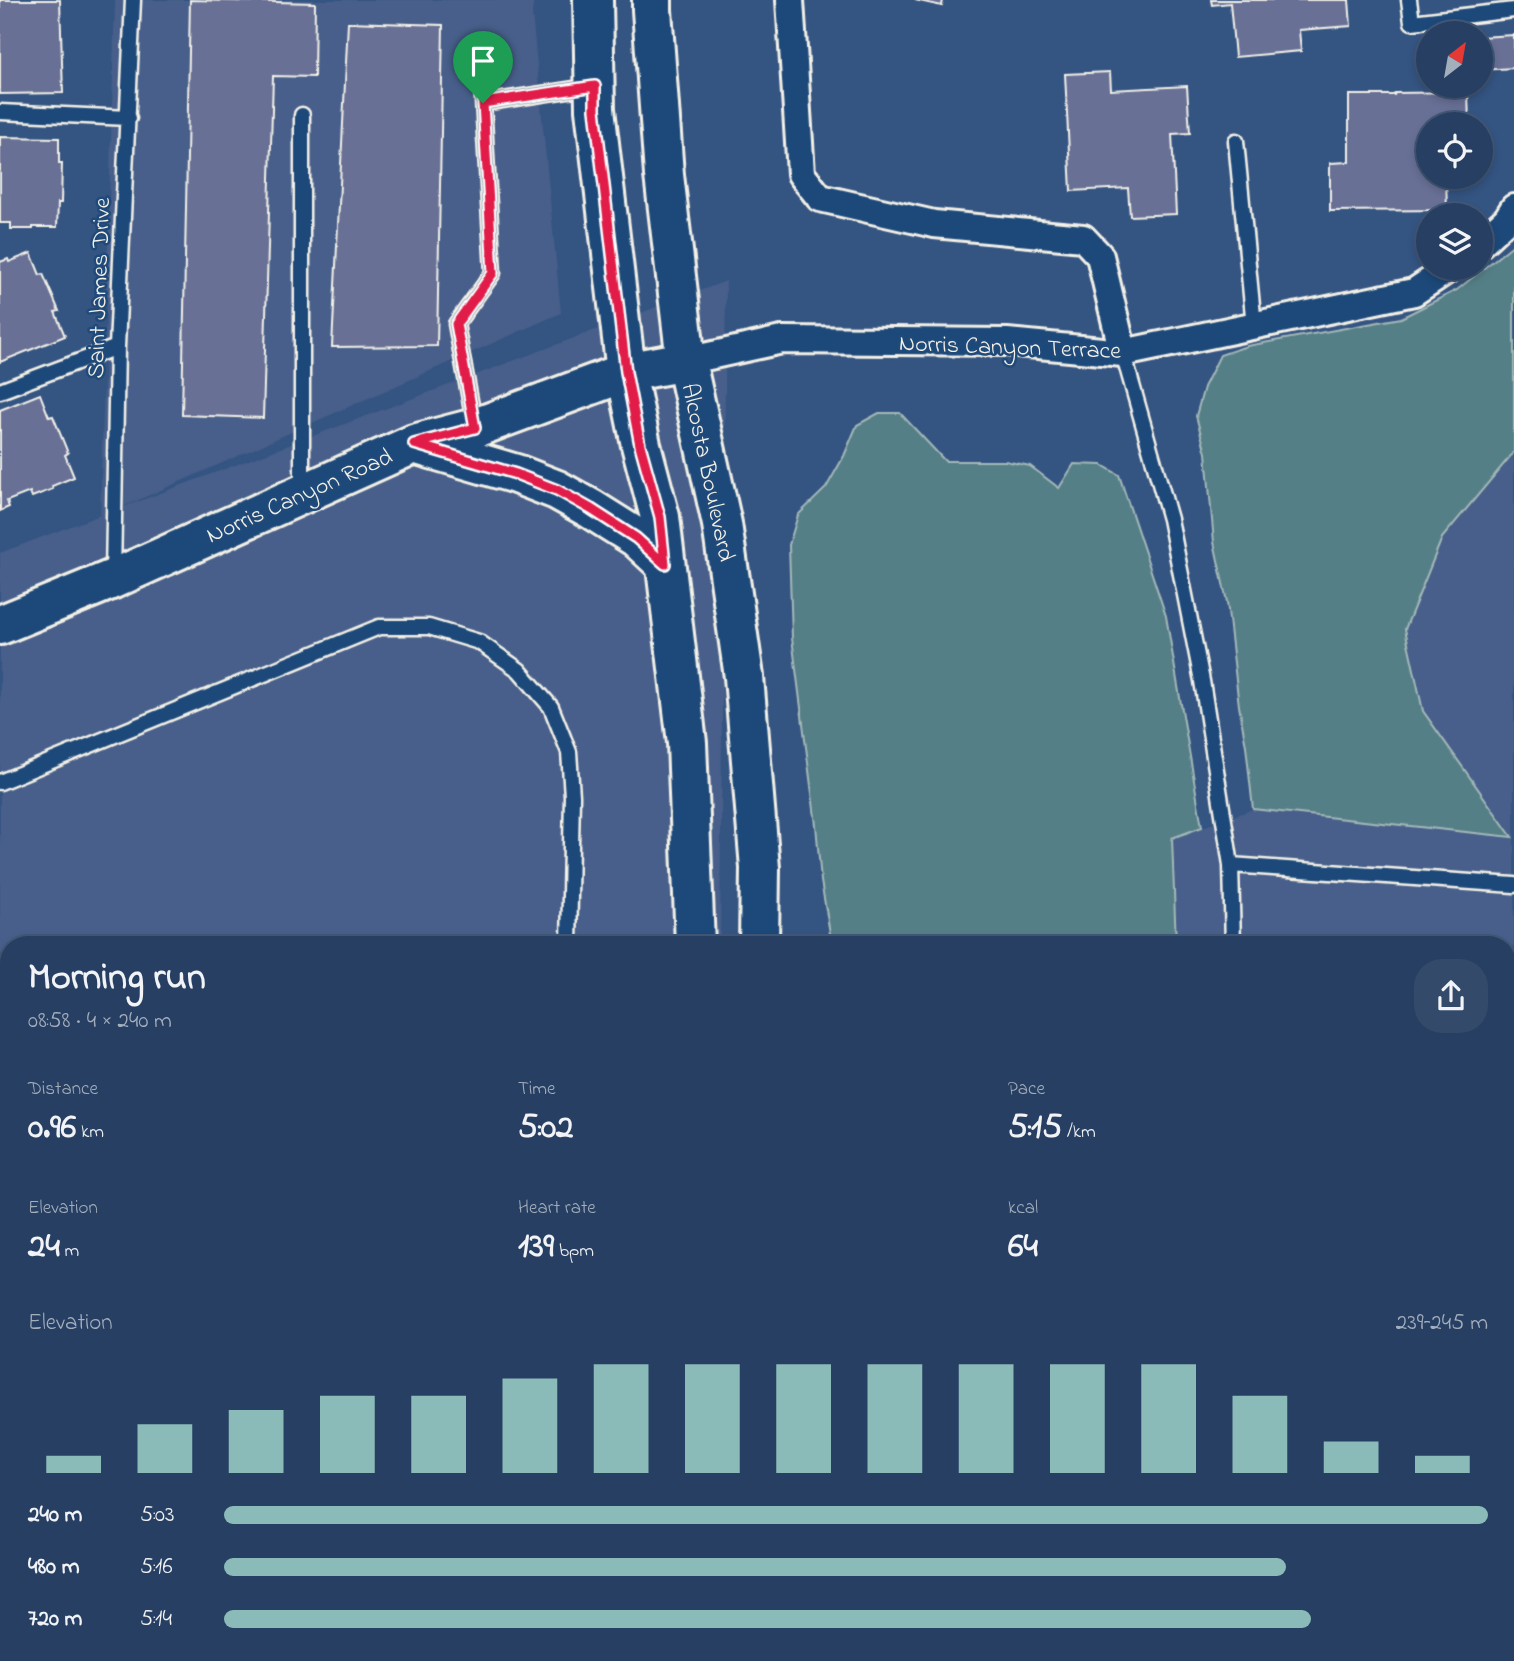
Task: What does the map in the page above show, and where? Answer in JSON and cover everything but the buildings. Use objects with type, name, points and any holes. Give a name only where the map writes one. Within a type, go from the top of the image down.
[{"type":"main road","points":[[593,0],[595,109],[626,372],[640,445],[660,517],[687,743],[695,936]]},
{"type":"main road","name":"Alcosta Boulevard","points":[[652,0],[664,175],[685,361],[722,523],[744,677],[760,867],[759,936]]},
{"type":"main road","name":"Norris Canyon Road","points":[[0,625],[113,579],[414,444],[475,428],[626,372],[685,361]]},
{"type":"main road","points":[[414,444],[516,474],[557,490],[636,538],[665,564]]},
{"type":"street","points":[[790,0],[801,174],[820,198],[934,224],[1083,237],[1100,256],[1123,353]]},
{"type":"street","points":[[1493,232],[1514,208]]},
{"type":"street","name":"Norris Canyon Terrace","points":[[685,361],[782,340],[1007,342],[1123,353],[1414,292],[1432,280]]},
{"type":"lane","name":"Saint James Drive","points":[[113,579],[117,347],[133,0]]},
{"type":"lane","points":[[1409,0],[1412,22],[1514,10]]},
{"type":"lane","points":[[475,428],[456,324],[493,273],[480,51]]},
{"type":"lane","points":[[483,103],[595,86]]},
{"type":"lane","points":[[0,112],[128,118]]},
{"type":"lane","points":[[302,115],[302,494]]},
{"type":"lane","points":[[1236,141],[1254,326]]},
{"type":"lane","points":[[0,391],[117,347]]},
{"type":"lane","points":[[1123,353],[1170,519],[1202,681],[1231,865],[1233,936]]},
{"type":"lane","points":[[0,782],[379,626],[429,627],[479,642],[519,670],[551,707],[569,752],[572,796],[569,936]]},
{"type":"lane","points":[[1231,865],[1514,885]]},
{"type":"shaded area","points":[[115,0],[534,0],[532,13],[561,313],[118,509],[726,281],[720,936],[0,936],[0,553],[100,515]]},
{"type":"shaded area","points":[[1514,452],[1514,936],[1176,936],[1172,838],[1253,809],[1511,837],[1423,711],[1405,629],[1442,538]]},
{"type":"green space","points":[[1514,244],[1514,452],[1442,538],[1405,629],[1423,711],[1512,837],[1253,809],[1227,602],[1214,542],[1206,453],[1196,416],[1204,387],[1220,355],[1247,346],[1401,318],[1457,290],[1469,280],[1493,280],[1493,261]]},
{"type":"green space","points":[[879,413],[900,413],[945,461],[1005,461],[1030,466],[1059,488],[1074,464],[1102,465],[1119,475],[1166,616],[1202,827],[1172,838],[1176,936],[830,936],[821,881],[792,638],[789,545],[798,515],[826,488],[857,425]]},
{"type":"route","points":[[595,86],[595,109],[626,372],[640,445],[660,517],[665,564],[636,538],[557,490],[516,474],[414,444],[475,428],[456,324],[493,273],[483,103],[595,86]]}]
